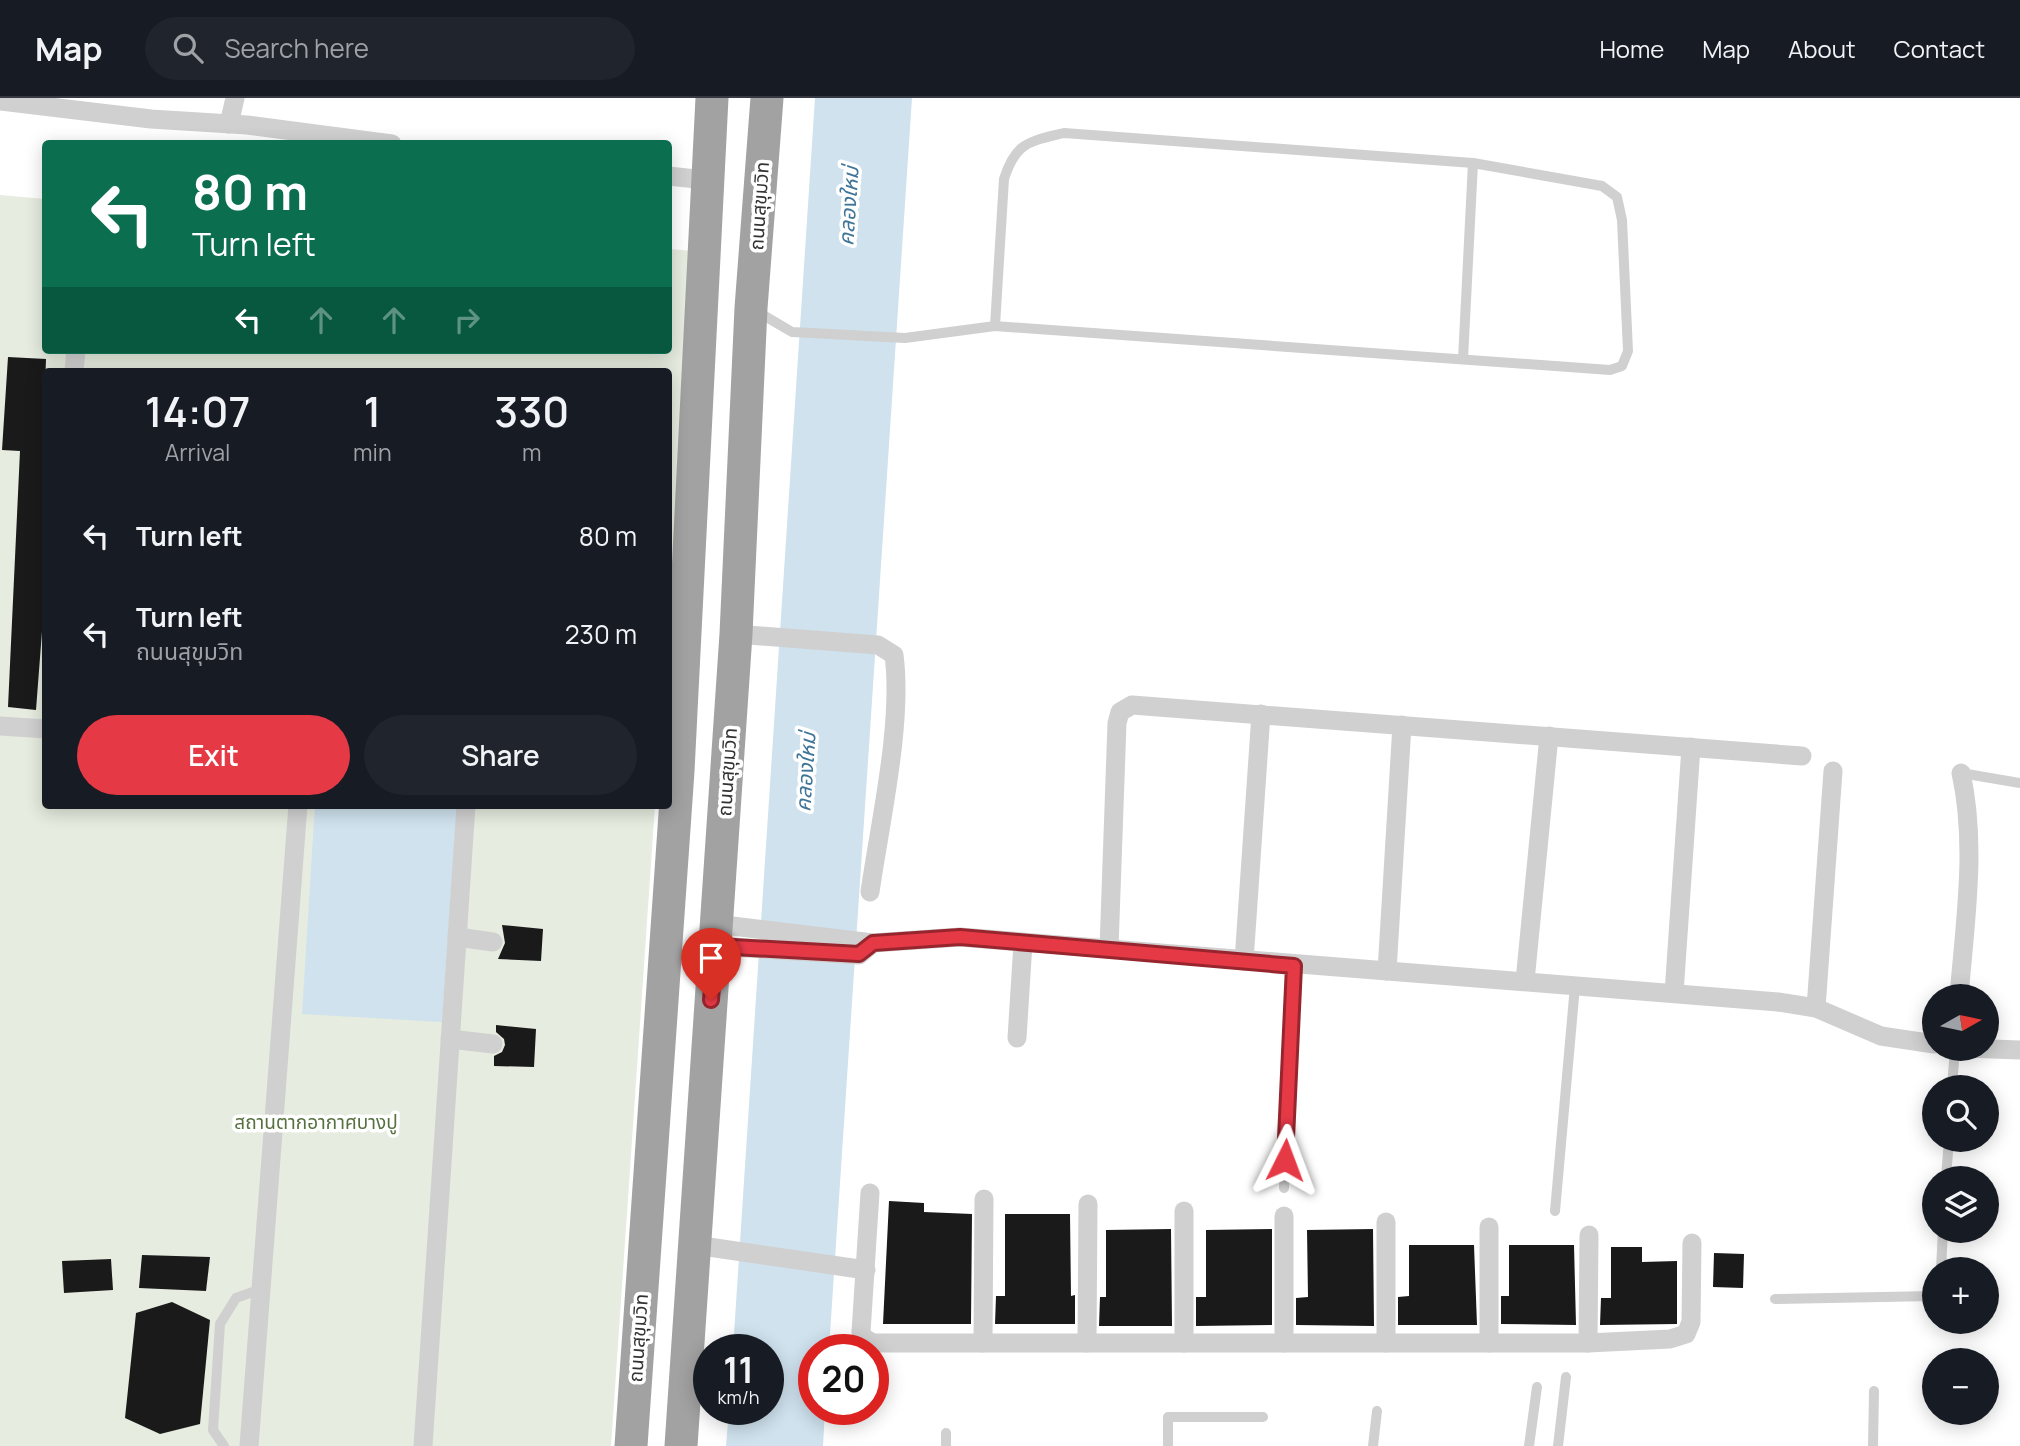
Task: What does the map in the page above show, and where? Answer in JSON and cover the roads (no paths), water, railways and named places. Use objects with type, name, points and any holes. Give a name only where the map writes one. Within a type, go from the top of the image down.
[{"type":"highway","name":"ถนนสุขุมวิท","points":[[673,771],[712,98]]},
{"type":"highway","name":"ถนนสุขุมวิท","points":[[681,1446],[695,1245],[732,936],[726,772],[736,634],[751,308],[767,98]]},
{"type":"highway","points":[[673,771],[726,772]]},
{"type":"highway","name":"ถนนสุขุมวิท","points":[[631,1446],[671,809]]},
{"type":"street","points":[[229,124],[235,98]]},
{"type":"street","points":[[0,101],[359,140]]},
{"type":"street","points":[[672,176],[706,180]]},
{"type":"street","points":[[736,634],[878,645],[894,655],[897,674],[889,765],[870,892]]},
{"type":"street","points":[[1108,948],[1117,723],[1120,712],[1132,705],[1801,756]]},
{"type":"street","points":[[1244,961],[1261,714]]},
{"type":"street","points":[[1387,971],[1402,725]]},
{"type":"street","points":[[0,726],[42,729]]},
{"type":"street","points":[[1525,981],[1549,736]]},
{"type":"street","points":[[1674,993],[1691,747]]},
{"type":"street","points":[[1816,1008],[1833,771]]},
{"type":"street","points":[[1960,984],[1968,880],[1969,808],[1961,773]]},
{"type":"street","points":[[248,1446],[298,809]]},
{"type":"street","points":[[428,1446],[450,1039],[466,809]]},
{"type":"street","points":[[732,936],[864,946],[960,937],[1294,966],[1674,993],[1816,1008],[1881,1035],[1922,1042]]},
{"type":"street","points":[[457,937],[493,942]]},
{"type":"street","points":[[1017,1038],[1024,943]]},
{"type":"street","points":[[450,1039],[493,1044]]},
{"type":"street","points":[[1999,1049],[2020,1050]]},
{"type":"street","points":[[870,1193],[861,1332],[864,1338],[873,1343],[1588,1343],[1670,1339],[1686,1334],[1691,1322],[1692,1243]]},
{"type":"street","points":[[983,1343],[984,1199]]},
{"type":"street","points":[[1087,1343],[1088,1204]]},
{"type":"street","points":[[1184,1211],[1184,1343]]},
{"type":"street","points":[[1284,1216],[1284,1343]]},
{"type":"street","points":[[1386,1222],[1386,1343]]},
{"type":"street","points":[[1489,1227],[1489,1343]]},
{"type":"street","points":[[1588,1343],[1589,1234]]},
{"type":"street","points":[[695,1245],[866,1270]]},
{"type":"lane","points":[[751,308],[792,332],[905,338],[995,326],[1609,370],[1622,366],[1628,351],[1622,220],[1617,197],[1602,186],[1473,163],[1064,133],[1031,141],[1011,156],[1003,179],[995,326]]},
{"type":"lane","points":[[1463,359],[1473,163]]},
{"type":"lane","points":[[1961,773],[2020,783]]},
{"type":"lane","points":[[1284,1188],[1294,966]]},
{"type":"lane","points":[[1555,1211],[1575,986]]},
{"type":"lane","points":[[224,1446],[213,1430],[220,1324],[236,1298],[261,1289]]},
{"type":"lane","points":[[1775,1299],[1922,1296]]},
{"type":"lane","points":[[1558,1446],[1566,1377]]},
{"type":"lane","points":[[1529,1446],[1537,1387]]},
{"type":"lane","points":[[1873,1446],[1874,1391]]},
{"type":"lane","points":[[1373,1446],[1377,1411]]},
{"type":"lane","points":[[1168,1446],[1168,1417],[1263,1417]]},
{"type":"lane","points":[[946,1433],[946,1446]]},
{"type":"water","name":"คลองใหม่","points":[[815,98],[912,98],[830,1334],[798,1334],[798,1425],[824,1425],[823,1446],[726,1446],[728,1425],[784,1425],[784,1334],[734,1334]]},
{"type":"water","points":[[315,809],[457,809],[442,1022],[302,1014]]},
{"type":"park label","name":"สถานตากอากาศบางปู","points":[[316,1122]]}]
